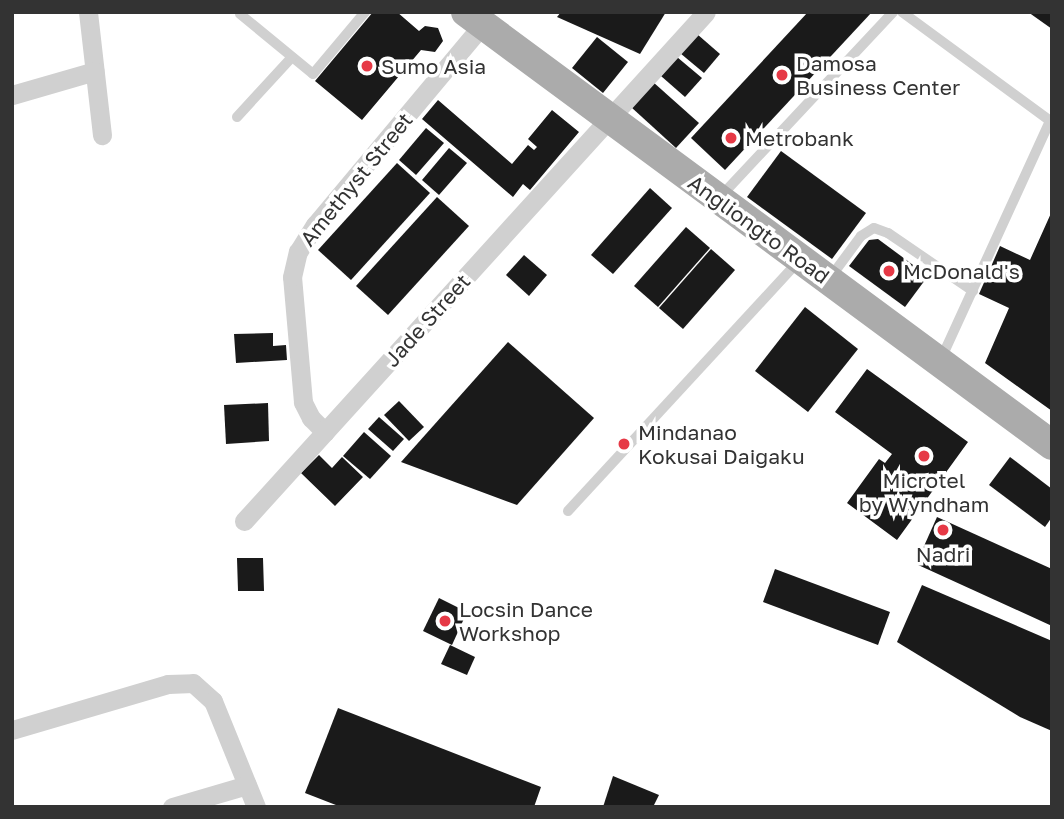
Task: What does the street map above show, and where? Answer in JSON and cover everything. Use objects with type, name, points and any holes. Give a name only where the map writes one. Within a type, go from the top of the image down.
[{"type":"main road","name":"Angliongto Road","points":[[474,19],[1052,444]]},
{"type":"street","points":[[88,12],[102,135]]},
{"type":"street","name":"Jade Street","points":[[244,521],[706,12]]},
{"type":"street","name":"Amethyst Street","points":[[325,432],[311,418],[303,402],[292,277],[298,252],[315,225],[474,19]]},
{"type":"street","points":[[12,95],[95,71]]},
{"type":"street","points":[[12,730],[182,681],[201,687],[212,701],[256,807]]},
{"type":"street","points":[[173,807],[247,785]]},
{"type":"lane","points":[[240,14],[313,74],[365,12]]},
{"type":"lane","points":[[718,198],[893,12]]},
{"type":"lane","points":[[902,12],[1051,121],[940,363]]},
{"type":"lane","points":[[237,117],[292,57]]},
{"type":"lane","points":[[829,280],[861,236],[874,228],[888,233],[972,291]]},
{"type":"lane","points":[[568,510],[801,260]]},
{"type":"building","points":[[373,12],[397,12],[419,31],[425,26],[438,28],[443,41],[435,52],[421,50],[362,120],[315,81]]},
{"type":"building","points":[[561,12],[666,12],[640,54],[557,17]]},
{"type":"building","name":"Damosa Business Center","points":[[808,12],[872,12],[725,170],[691,138]]},
{"type":"building","points":[[1028,12],[1052,12],[1052,29]]},
{"type":"building","points":[[697,34],[720,54],[704,73],[680,53]]},
{"type":"building","points":[[597,37],[628,62],[603,93],[572,68]]},
{"type":"building","points":[[677,57],[702,78],[685,97],[661,76]]},
{"type":"building","points":[[653,82],[699,123],[676,148],[631,107]]},
{"type":"building","points":[[438,100],[512,164],[528,145],[534,150],[537,147],[528,139],[552,110],[579,132],[530,190],[523,184],[513,197],[422,119]]},
{"type":"building","points":[[426,128],[444,143],[416,175],[399,160]]},
{"type":"building","points":[[449,148],[467,163],[439,195],[422,180]]},
{"type":"building","points":[[781,151],[866,213],[832,259],[747,197]]},
{"type":"building","points":[[397,163],[430,193],[351,280],[318,250]]},
{"type":"building","points":[[650,188],[672,208],[613,274],[591,255]]},
{"type":"building","points":[[437,197],[469,226],[388,315],[356,286]]},
{"type":"building","points":[[1052,211],[1052,411],[985,363],[1009,308],[979,294],[1000,246],[1030,260]]},
{"type":"building","points":[[686,227],[710,248],[658,307],[634,286]]},
{"type":"building","name":"McDonald's","points":[[878,239],[928,276],[905,307],[849,266],[869,240]]},
{"type":"building","points":[[711,249],[735,270],[683,329],[659,308]]},
{"type":"building","points":[[524,255],[547,275],[529,296],[506,275]]},
{"type":"building","points":[[805,307],[858,349],[808,412],[755,371]]},
{"type":"building","points":[[273,333],[273,346],[286,345],[287,360],[236,363],[234,334]]},
{"type":"building","points":[[508,342],[594,418],[517,505],[401,462]]},
{"type":"building","name":"Microtel by Wyndham","points":[[867,369],[968,442],[897,540],[847,503],[879,459],[885,463],[892,454],[835,412]]},
{"type":"building","points":[[399,401],[424,427],[409,441],[384,415]]},
{"type":"building","points":[[268,403],[269,441],[226,444],[224,405]]},
{"type":"building","points":[[379,417],[404,439],[393,451],[368,429]]},
{"type":"building","points":[[364,432],[391,456],[370,479],[343,456]]},
{"type":"building","points":[[319,455],[332,468],[342,457],[363,477],[335,506],[301,473]]},
{"type":"building","points":[[1010,457],[1052,489],[1052,517],[1045,527],[989,485]]},
{"type":"building","points":[[937,517],[1052,569],[1052,626],[916,564]]},
{"type":"building","points":[[237,558],[263,558],[264,591],[238,591]]},
{"type":"building","points":[[775,569],[890,612],[878,645],[763,602]]},
{"type":"building","points":[[922,585],[1052,641],[1052,731],[1020,717],[897,642]]},
{"type":"building","name":"Locsin Dance Workshop","points":[[439,598],[467,612],[452,645],[423,631]]},
{"type":"building","points":[[450,645],[475,657],[467,675],[441,664]]},
{"type":"building","points":[[338,708],[541,787],[534,807],[341,807],[305,793]]},
{"type":"building","points":[[613,776],[659,795],[653,807],[603,807]]},
{"type":"place","name":"Sumo Asia","points":[[367,66]]},
{"type":"place","name":"Damosa Business Center","points":[[782,75]]},
{"type":"place","name":"Metrobank","points":[[731,138]]},
{"type":"place","name":"McDonald's","points":[[889,271]]},
{"type":"place","name":"Mindanao Kokusai Daigaku","points":[[624,444]]},
{"type":"place","name":"Microtel by Wyndham","points":[[924,456]]},
{"type":"place","name":"Nadri","points":[[943,530]]},
{"type":"place","name":"Locsin Dance Workshop","points":[[445,621]]}]
